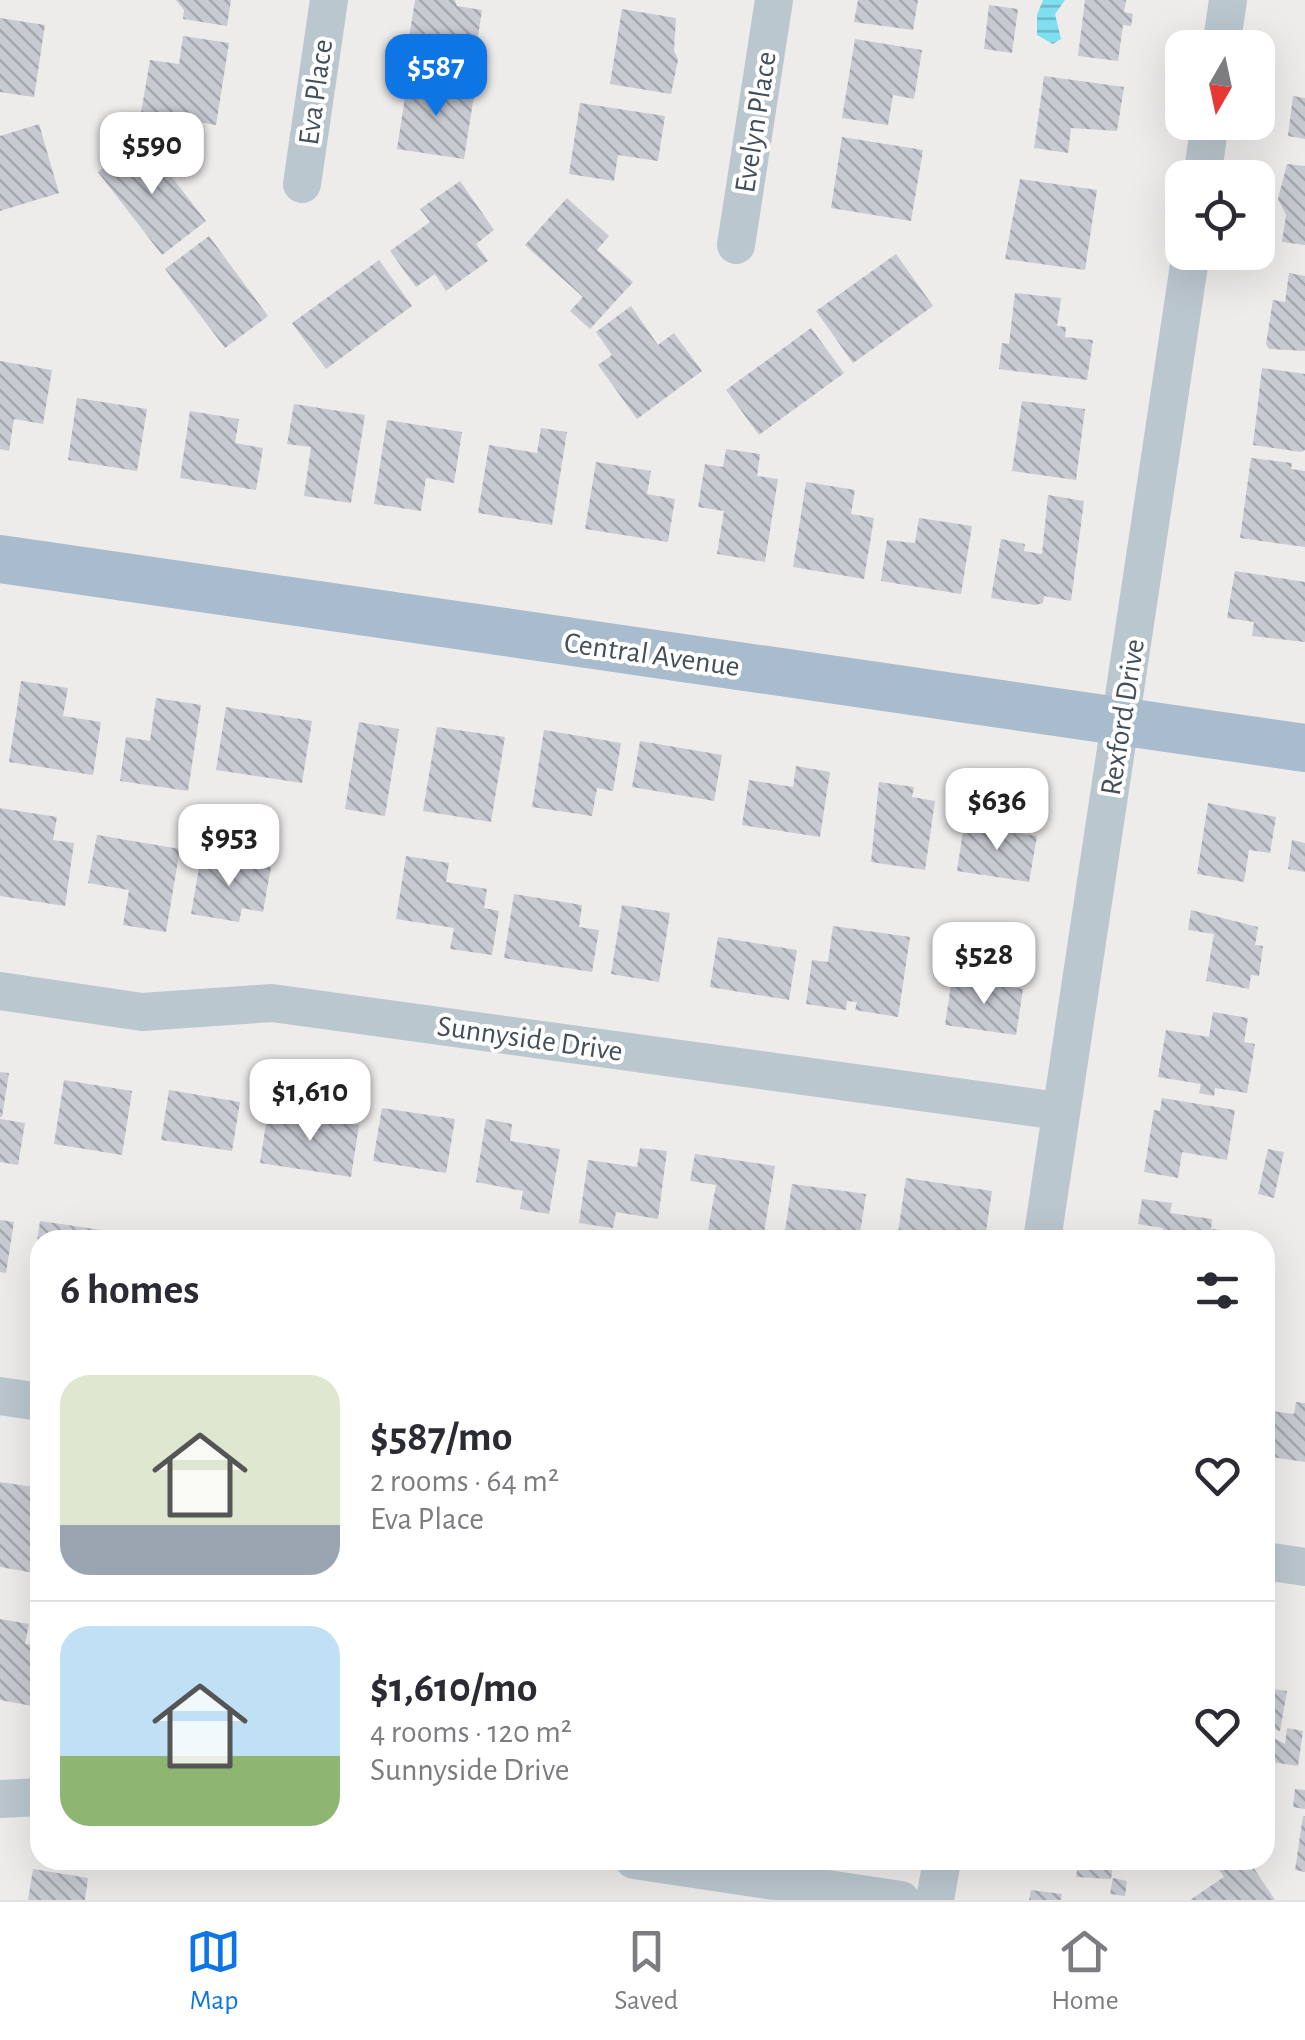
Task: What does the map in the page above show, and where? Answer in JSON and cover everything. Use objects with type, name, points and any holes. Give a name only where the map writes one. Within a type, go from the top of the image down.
[{"type":"main road","name":"Central Avenue","points":[[0,559],[1305,748]]},
{"type":"street","name":"Eva Place","points":[[302,184],[328,0]]},
{"type":"street","name":"Evelyn Place","points":[[736,245],[774,0]]},
{"type":"street","points":[[1224,30],[1228,0]]},
{"type":"street","name":"Rexford Drive","points":[[1043,1230],[1188,270]]},
{"type":"street","name":"Sunnyside Drive","points":[[0,992],[142,1012],[272,1003],[1059,1112]]},
{"type":"street","points":[[0,1396],[30,1400]]},
{"type":"street","points":[[1275,1562],[1305,1567]]},
{"type":"street","points":[[0,1799],[30,1798]]},
{"type":"street","points":[[701,1870],[901,1900]]},
{"type":"street","points":[[935,1900],[940,1870]]},
{"type":"water","points":[[1043,0],[1065,0],[1055,14],[1061,39],[1053,44],[1037,35],[1037,15]]},
{"type":"building","points":[[176,0],[231,0],[227,26],[183,19],[184,10]]},
{"type":"building","points":[[415,0],[455,0],[457,6],[482,10],[474,62],[407,51]]},
{"type":"building","points":[[858,0],[918,0],[913,30],[854,22]]},
{"type":"building","points":[[1085,0],[1126,0],[1124,12],[1133,14],[1131,26],[1123,25],[1118,61],[1078,56]]},
{"type":"building","points":[[989,5],[1018,9],[1012,53],[984,49]]},
{"type":"building","points":[[622,9],[676,18],[674,50],[678,60],[671,94],[610,84]]},
{"type":"building","points":[[0,18],[45,25],[34,97],[0,92]]},
{"type":"building","points":[[183,36],[229,43],[216,125],[141,113],[150,60],[179,64]]},
{"type":"building","points":[[855,39],[922,50],[914,99],[893,95],[888,125],[842,118]]},
{"type":"building","points":[[1044,76],[1124,87],[1117,131],[1071,128],[1068,153],[1034,148]]},
{"type":"building","points":[[408,78],[475,89],[464,159],[397,149]]},
{"type":"building","points":[[1293,96],[1305,98],[1305,139],[1288,136]]},
{"type":"building","points":[[580,103],[665,116],[658,161],[618,155],[614,181],[569,174]]},
{"type":"building","points":[[39,124],[59,193],[0,211],[0,136]]},
{"type":"building","points":[[842,137],[923,150],[911,221],[831,208]]},
{"type":"building","points":[[142,139],[206,221],[162,255],[98,172]]},
{"type":"building","points":[[1287,164],[1305,166],[1305,245],[1282,242],[1286,215],[1278,199]]},
{"type":"building","points":[[1020,179],[1097,190],[1085,270],[1005,259]]},
{"type":"building","points":[[460,181],[494,230],[476,244],[488,261],[446,291],[435,274],[416,287],[390,251],[430,222],[420,209]]},
{"type":"building","points":[[567,198],[609,236],[597,250],[633,282],[590,329],[570,311],[583,297],[525,245]]},
{"type":"building","points":[[209,236],[268,316],[225,348],[165,269]]},
{"type":"building","points":[[896,254],[933,306],[853,363],[816,311]]},
{"type":"building","points":[[379,260],[412,306],[326,369],[292,323]]},
{"type":"building","points":[[1289,273],[1305,276],[1305,351],[1269,349],[1266,344],[1273,300],[1285,302]]},
{"type":"building","points":[[1015,293],[1061,298],[1057,326],[1066,327],[1065,337],[1093,340],[1087,380],[999,369],[1002,343],[1009,344]]},
{"type":"building","points":[[631,306],[658,345],[674,333],[702,371],[637,419],[598,365],[612,355],[596,332]]},
{"type":"building","points":[[811,328],[844,373],[759,435],[726,390]]},
{"type":"building","points":[[0,361],[52,370],[43,424],[14,419],[9,451],[0,449]]},
{"type":"building","points":[[1262,368],[1305,374],[1305,450],[1301,452],[1253,445]]},
{"type":"building","points":[[77,398],[147,409],[137,471],[68,460]]},
{"type":"building","points":[[1022,401],[1085,409],[1076,480],[1012,471]]},
{"type":"building","points":[[294,404],[365,415],[351,503],[304,496],[311,447],[287,444]]},
{"type":"building","points":[[190,411],[239,419],[235,443],[263,448],[256,490],[180,478]]},
{"type":"building","points":[[387,420],[462,432],[454,483],[426,478],[421,511],[374,504]]},
{"type":"building","points":[[541,428],[567,432],[552,525],[478,513],[489,445],[537,453]]},
{"type":"building","points":[[726,449],[760,454],[757,476],[778,479],[765,562],[717,554],[724,511],[698,507],[705,464],[723,467]]},
{"type":"building","points":[[1251,458],[1292,463],[1291,469],[1305,471],[1305,547],[1240,538]]},
{"type":"building","points":[[596,462],[651,471],[647,494],[675,499],[668,542],[585,529]]},
{"type":"building","points":[[806,482],[855,490],[851,514],[874,518],[864,579],[793,567]]},
{"type":"building","points":[[1048,495],[1084,501],[1071,601],[1044,596],[1043,603],[1036,605],[991,598],[1001,539],[1025,544],[1024,551],[1042,554]]},
{"type":"building","points":[[919,518],[972,526],[961,594],[881,581],[887,540],[915,543]]},
{"type":"building","points":[[1235,571],[1305,582],[1305,642],[1252,636],[1254,622],[1227,618]]},
{"type":"building","points":[[21,681],[68,688],[63,716],[101,722],[93,775],[9,762]]},
{"type":"building","points":[[156,698],[201,705],[188,791],[120,781],[126,737],[150,741]]},
{"type":"building","points":[[226,707],[312,721],[302,783],[216,770]]},
{"type":"building","points":[[359,722],[399,729],[385,816],[345,809]]},
{"type":"building","points":[[437,727],[505,737],[491,822],[423,811]]},
{"type":"building","points":[[544,730],[621,743],[613,791],[597,788],[592,816],[532,807]]},
{"type":"building","points":[[640,741],[722,755],[714,801],[632,787]]},
{"type":"building","points":[[796,766],[830,772],[820,837],[742,825],[749,780],[793,787]]},
{"type":"building","points":[[879,782],[914,787],[912,797],[935,801],[925,870],[871,862]]},
{"type":"building","points":[[1208,803],[1276,817],[1270,853],[1249,850],[1244,882],[1197,874]]},
{"type":"building","points":[[0,808],[57,817],[53,840],[74,843],[65,906],[0,896]]},
{"type":"building","points":[[964,824],[1037,836],[1029,882],[957,871]]},
{"type":"building","points":[[97,835],[180,849],[166,932],[123,925],[129,890],[88,883]]},
{"type":"building","points":[[1292,840],[1305,843],[1305,872],[1288,869]]},
{"type":"building","points":[[201,856],[271,867],[263,912],[242,908],[239,922],[191,914]]},
{"type":"building","points":[[406,856],[449,863],[446,882],[487,889],[484,908],[499,911],[492,955],[450,949],[454,928],[396,919]]},
{"type":"building","points":[[514,894],[582,905],[579,927],[599,930],[592,972],[504,958]]},
{"type":"building","points":[[622,905],[670,913],[659,982],[611,974]]},
{"type":"building","points":[[1191,910],[1258,927],[1255,945],[1263,946],[1259,976],[1251,975],[1249,989],[1206,981],[1214,934],[1188,930]]},
{"type":"building","points":[[833,926],[910,937],[898,1017],[855,1010],[857,1002],[847,1001],[846,1010],[806,1004],[812,960],[828,962]]},
{"type":"building","points":[[718,937],[797,950],[789,1000],[710,987]]},
{"type":"building","points":[[952,978],[1023,989],[1016,1035],[945,1025]]},
{"type":"building","points":[[1213,1012],[1248,1018],[1244,1042],[1255,1044],[1247,1093],[1215,1088],[1214,1096],[1199,1093],[1201,1084],[1158,1077],[1166,1030],[1209,1037]]},
{"type":"building","points":[[0,1072],[9,1073],[2,1117],[0,1117]]},
{"type":"building","points":[[64,1080],[132,1091],[122,1155],[54,1144]]},
{"type":"building","points":[[169,1090],[240,1102],[232,1151],[161,1140]]},
{"type":"building","points":[[1162,1098],[1235,1110],[1227,1160],[1182,1152],[1178,1178],[1144,1172],[1154,1110],[1160,1111]]},
{"type":"building","points":[[382,1108],[455,1119],[446,1173],[373,1161]]},
{"type":"building","points":[[268,1111],[359,1125],[351,1177],[260,1163]]},
{"type":"building","points":[[0,1119],[25,1123],[18,1165],[0,1162]]},
{"type":"building","points":[[486,1119],[512,1124],[510,1141],[560,1149],[549,1214],[520,1209],[523,1191],[476,1182]]},
{"type":"building","points":[[640,1148],[667,1151],[658,1219],[616,1212],[613,1228],[579,1223],[588,1160],[637,1167]]},
{"type":"building","points":[[1268,1149],[1284,1152],[1274,1198],[1258,1194]]},
{"type":"building","points":[[695,1154],[775,1166],[764,1230],[708,1230],[716,1185],[690,1181]]},
{"type":"building","points":[[906,1178],[992,1191],[986,1230],[898,1230]]},
{"type":"building","points":[[792,1184],[866,1194],[861,1230],[785,1230]]},
{"type":"building","points":[[1142,1199],[1172,1203],[1170,1213],[1212,1219],[1211,1229],[1222,1230],[1163,1230],[1138,1224]]},
{"type":"building","points":[[0,1220],[14,1222],[6,1273],[0,1272]]},
{"type":"building","points":[[40,1221],[101,1230],[39,1230]]},
{"type":"building","points":[[1296,1402],[1305,1403],[1305,1462],[1275,1458],[1275,1411],[1294,1414]]},
{"type":"building","points":[[0,1482],[30,1486],[30,1572],[0,1567]]},
{"type":"building","points":[[0,1619],[29,1624],[25,1644],[30,1645],[30,1706],[0,1700]]},
{"type":"building","points":[[1275,1689],[1287,1691],[1280,1731],[1275,1730]]},
{"type":"building","points":[[1287,1728],[1303,1731],[1298,1766],[1275,1763],[1275,1739],[1285,1744]]},
{"type":"building","points":[[1295,1789],[1305,1790],[1305,1809],[1293,1807]]},
{"type":"building","points":[[1305,1816],[1305,1872],[1295,1870]]},
{"type":"building","points":[[33,1870],[88,1878],[85,1900],[28,1900]]},
{"type":"building","points":[[1077,1870],[1112,1870],[1111,1879],[1076,1877]]},
{"type":"building","points":[[1219,1870],[1255,1870],[1275,1900],[1190,1900],[1224,1877]]},
{"type":"building","points":[[1113,1878],[1127,1881],[1125,1896],[1110,1894]]},
{"type":"building","points":[[1031,1890],[1062,1894],[1061,1900],[1029,1900]]}]
